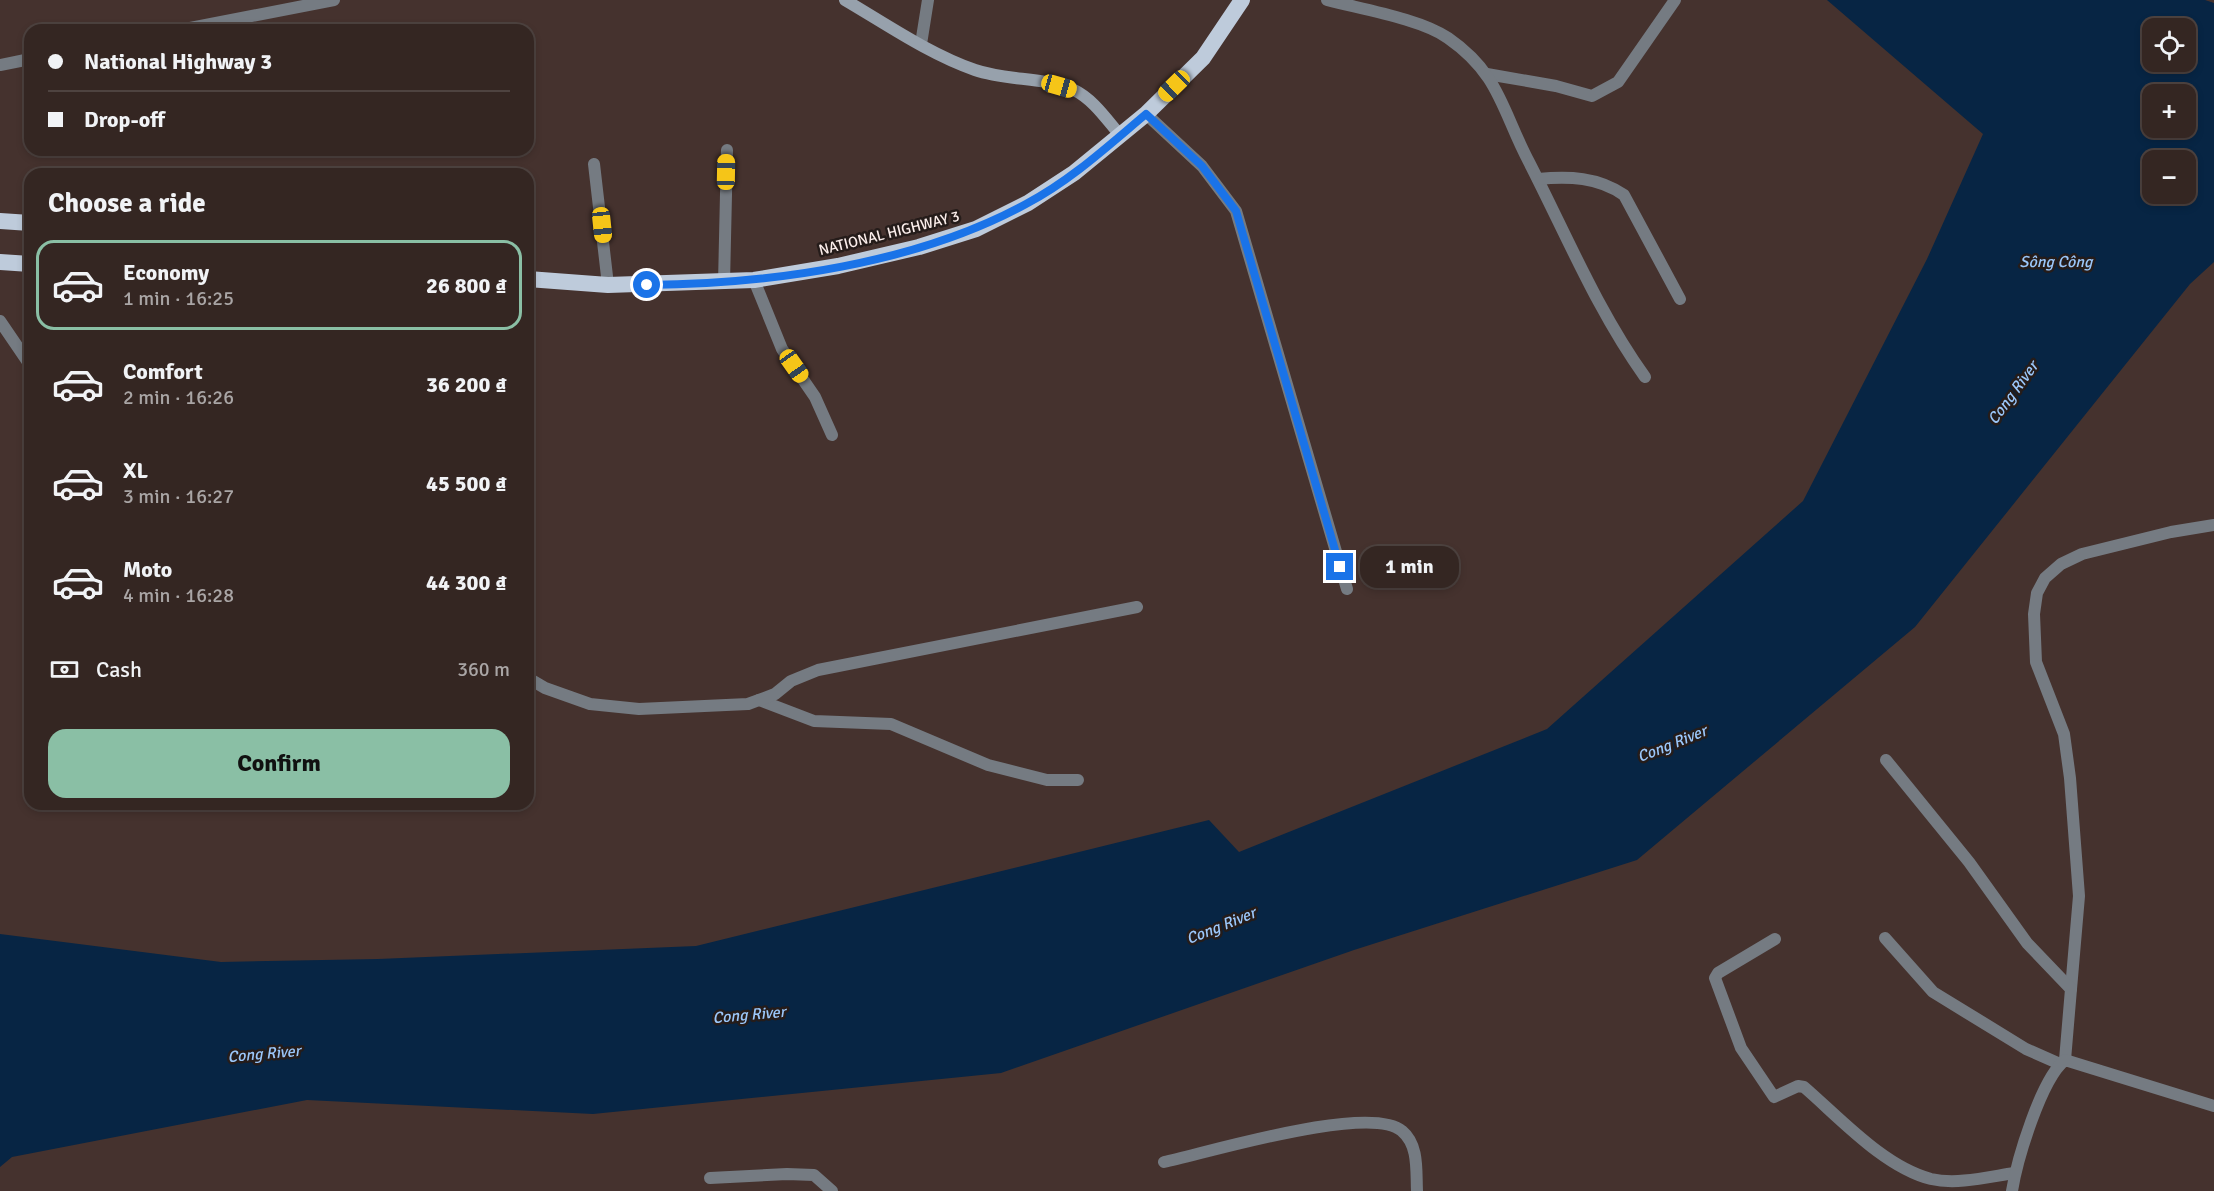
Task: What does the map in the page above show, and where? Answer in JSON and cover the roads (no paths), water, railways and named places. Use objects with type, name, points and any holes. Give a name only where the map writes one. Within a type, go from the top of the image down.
[{"type":"highway","name":"NATIONAL HIGHWAY 3","points":[[534,279],[608,285],[754,280],[838,266],[919,247],[976,229],[1028,203],[1074,172],[1146,114],[1203,58],[1242,0]]},
{"type":"highway","points":[[0,221],[24,223]]},
{"type":"highway","points":[[0,262],[24,264]]},
{"type":"main road","points":[[845,0],[921,44],[974,70],[1009,80],[1043,81],[1075,91],[1095,106],[1120,135]]},
{"type":"street","points":[[211,24],[334,0]]},
{"type":"street","points":[[921,44],[928,0]]},
{"type":"street","points":[[1327,0],[1419,25],[1447,37],[1487,74],[1499,92],[1511,124],[1594,294],[1623,346],[1645,377]]},
{"type":"street","points":[[1487,74],[1556,86],[1592,96],[1618,82],[1675,0]]},
{"type":"street","points":[[0,65],[24,60]]},
{"type":"street","points":[[1146,114],[1202,166],[1236,211],[1347,589]]},
{"type":"street","points":[[724,282],[727,150]]},
{"type":"street","points":[[594,164],[608,285]]},
{"type":"street","points":[[1538,179],[1563,177],[1591,180],[1611,187],[1624,195],[1680,298]]},
{"type":"street","points":[[754,280],[782,349],[815,397],[832,435]]},
{"type":"street","points":[[0,321],[24,357]]},
{"type":"street","points":[[2012,1191],[2020,1148],[2048,1082],[2062,1062],[2079,896],[2070,778],[2064,734],[2036,662],[2034,614],[2037,593],[2045,578],[2061,564],[2082,554],[2171,532],[2214,525]]},
{"type":"street","points":[[534,682],[545,688],[590,704],[639,710],[748,704],[776,694],[791,681],[818,670],[1137,607]]},
{"type":"street","points":[[759,700],[814,721],[891,724],[988,765],[1047,780],[1078,780]]},
{"type":"street","points":[[1886,760],[1957,847],[2027,943],[2071,989]]},
{"type":"street","points":[[1885,938],[1933,992],[2026,1049],[2062,1062],[2214,1106]]},
{"type":"street","points":[[1774,939],[1718,973],[1715,978],[1742,1048],[1774,1097],[1798,1086],[1804,1087],[1892,1162],[1931,1179],[1956,1181],[2014,1173]]},
{"type":"street","points":[[1164,1162],[1289,1131],[1353,1123],[1394,1126],[1409,1139],[1415,1153],[1417,1191]]},
{"type":"street","points":[[710,1178],[814,1175],[832,1191]]},
{"type":"water","name":"Sông Công","points":[[1827,0],[2205,0],[2214,3],[2214,262],[2190,284],[1915,627],[1637,860],[1354,950],[1001,1073],[593,1114],[307,1100],[12,1157],[0,1167],[0,934],[221,962],[378,959],[696,946],[1209,820],[1239,852],[1547,729],[1803,501],[1927,259],[1983,134]]},
{"type":"water label","name":"Cong River","points":[[2013,393]]},
{"type":"water label","name":"Cong River","points":[[1672,744]]},
{"type":"water label","name":"Cong River","points":[[1221,926]]},
{"type":"water label","name":"Cong River","points":[[749,1015]]},
{"type":"water label","name":"Cong River","points":[[264,1054]]}]
